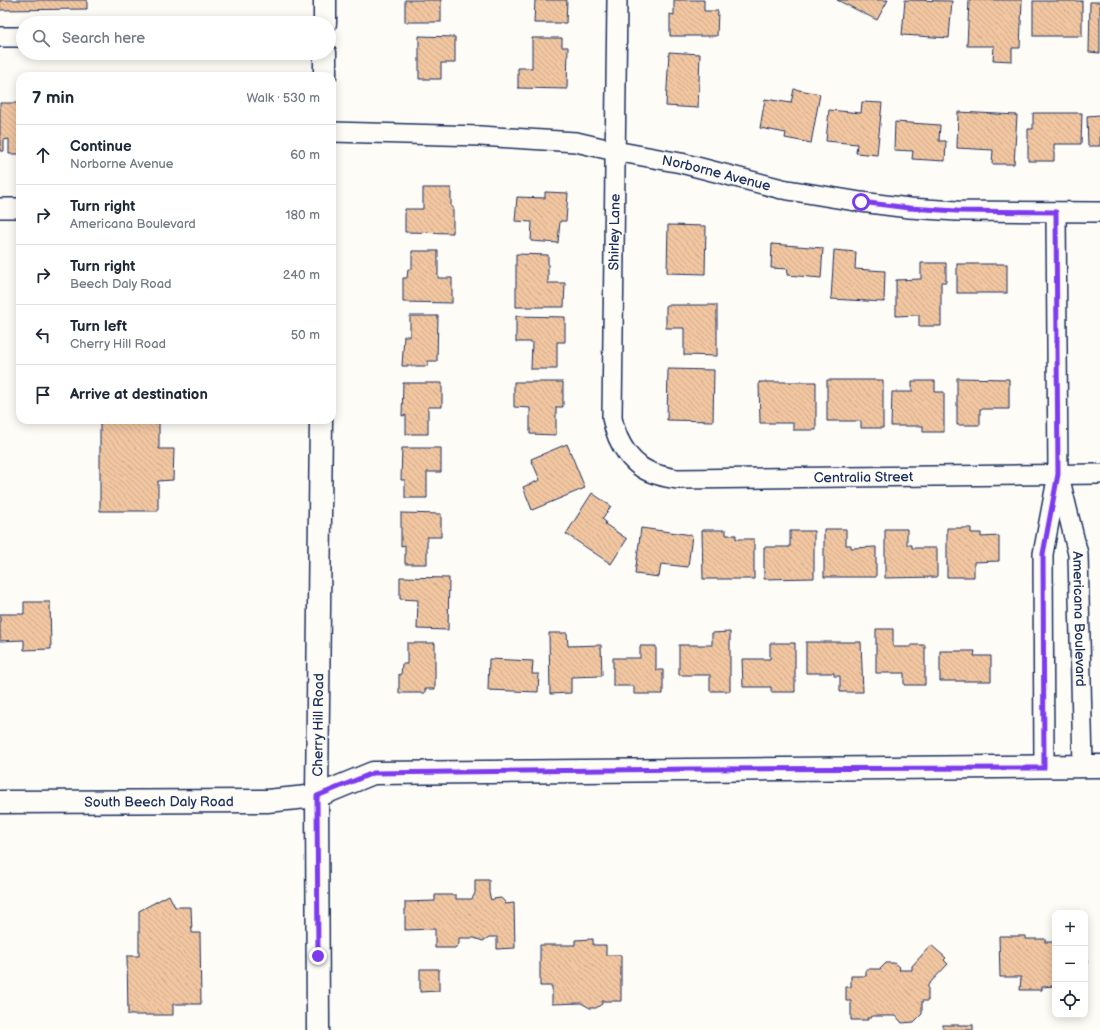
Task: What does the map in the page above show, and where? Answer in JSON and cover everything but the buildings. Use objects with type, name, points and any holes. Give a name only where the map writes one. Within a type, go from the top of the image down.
[{"type":"main road","points":[[325,0],[325,16]]},
{"type":"main road","points":[[325,60],[325,72]]},
{"type":"main road","name":"Cherry Hill Road","points":[[318,1030],[317,796],[321,424]]},
{"type":"main road","name":"South Beech Daly Road","points":[[0,802],[267,801],[317,796],[373,773],[690,769],[1044,768],[1091,766]]},
{"type":"street","name":"Shirley Lane","points":[[617,0],[612,418],[614,430],[620,445],[632,459]]},
{"type":"street","points":[[0,37],[16,37]]},
{"type":"street","name":"Norborne Avenue","points":[[336,132],[480,136],[576,142],[681,163],[782,188],[861,202],[909,208],[957,211],[1100,212]]},
{"type":"street","points":[[0,208],[16,208]]},
{"type":"street","name":"Americana Boulevard","points":[[1044,768],[1043,554],[1058,474],[1056,212]]},
{"type":"street","name":"Centralia Street","points":[[632,459],[640,466],[657,475],[677,479],[1100,474]]},
{"type":"street","name":"Americana Boulevard","points":[[1058,474],[1078,554],[1091,766]]},
{"type":"route","points":[[318,956],[317,796],[373,773],[690,769],[1044,768],[1043,554],[1058,474],[1056,212],[957,211],[909,208],[861,202]]}]
